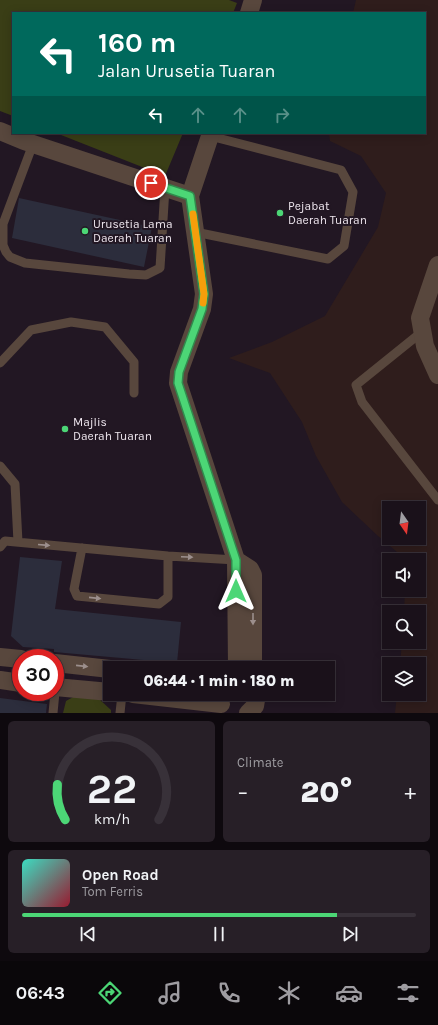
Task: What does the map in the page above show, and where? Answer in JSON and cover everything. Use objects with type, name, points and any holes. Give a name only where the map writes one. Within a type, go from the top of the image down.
[{"type":"street","points":[[249,12],[253,0]]},
{"type":"street","points":[[0,131],[34,144],[190,196]]},
{"type":"street","points":[[210,134],[190,196],[204,294],[202,309],[179,372],[178,383],[236,560],[237,661]]},
{"type":"street","points":[[438,266],[420,318],[425,346],[438,375]]},
{"type":"street","points":[[236,560],[250,569],[253,575],[253,661]]},
{"type":"street","points":[[0,657],[12,658]]},
{"type":"street","points":[[64,664],[103,668]]},
{"type":"street","points":[[0,680],[12,681]]},
{"type":"street","points":[[64,688],[103,691]]},
{"type":"street","points":[[186,701],[224,706]]},
{"type":"lane","points":[[196,232],[328,259],[344,246],[353,192],[341,170],[210,134]]},
{"type":"lane","points":[[34,144],[3,224],[3,245],[10,257],[25,262],[146,275],[160,268],[165,188]]},
{"type":"lane","points":[[0,363],[31,330],[71,322],[106,327],[134,362],[134,393]]},
{"type":"lane","points":[[423,331],[356,385],[362,402],[438,500]]},
{"type":"lane","points":[[0,466],[15,484],[18,542]]},
{"type":"lane","points":[[0,546],[5,541],[168,556],[236,560]]},
{"type":"lane","points":[[82,548],[74,589],[77,596],[159,604],[168,597],[168,556]]},
{"type":"lane","points":[[52,713],[54,701]]},
{"type":"lane","points":[[120,713],[121,701]]},
{"type":"shaded area","points":[[356,0],[438,0],[438,713],[395,713],[396,701],[426,701],[426,657],[401,657],[401,649],[426,649],[426,605],[404,605],[405,597],[426,597],[426,553],[398,553],[389,545],[426,545],[426,501],[382,501],[382,539],[342,502],[316,456],[302,422],[270,373],[229,358],[272,342],[325,316],[378,227],[386,193],[361,156],[330,141],[329,134],[426,134],[426,12],[353,12]]},
{"type":"green space","points":[[0,0],[229,0],[237,3],[233,12],[12,12],[12,116],[0,111]]},
{"type":"green space","points":[[59,134],[183,134],[165,176]]},
{"type":"green space","points":[[75,696],[99,699],[111,710],[111,713],[63,713],[66,701]]},
{"type":"building","points":[[19,198],[152,227],[144,267],[12,238]]},
{"type":"building","points":[[20,557],[62,561],[55,609],[181,622],[177,661],[155,661],[64,653],[64,649],[23,647],[11,636]]},
{"type":"building","points":[[0,698],[12,700],[12,701],[47,704],[46,713],[0,713]]},
{"type":"slow traffic","points":[[193,214],[204,294],[203,303]]},
{"type":"place","name":"Pejabat Daerah Tuaran","points":[[280,213]]},
{"type":"place","name":"Urusetia Lama Daerah Tuaran","points":[[85,231]]},
{"type":"place","name":"Majlis Daerah Tuaran","points":[[65,429]]},
{"type":"route","points":[[151,183],[190,196],[204,294],[202,309],[179,372],[178,383],[236,560],[236,591]]}]
